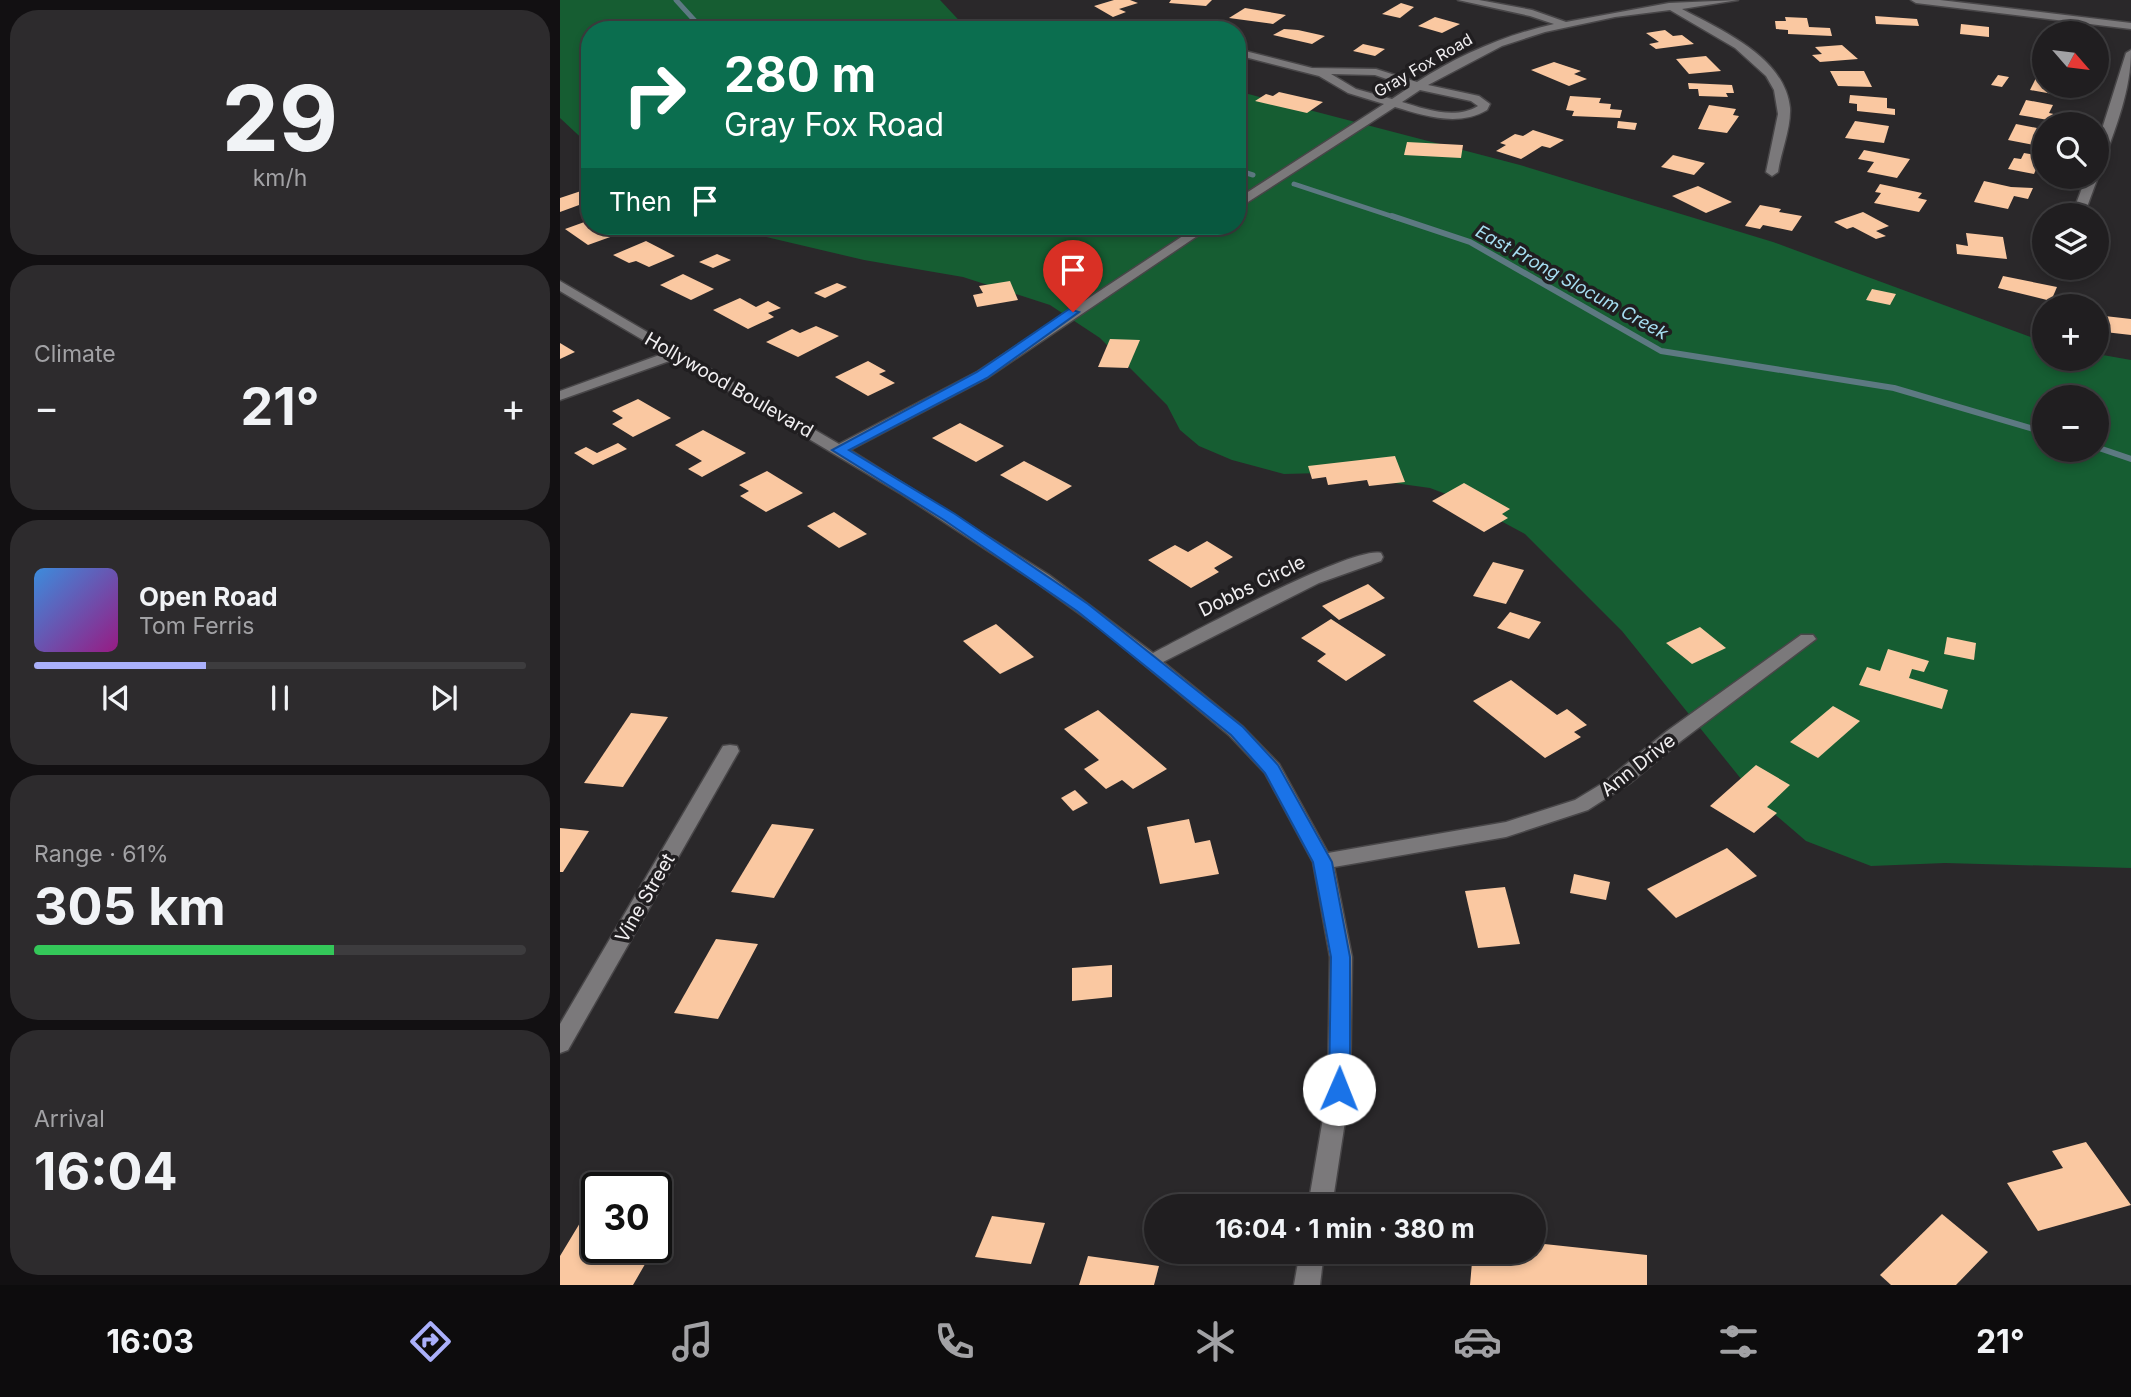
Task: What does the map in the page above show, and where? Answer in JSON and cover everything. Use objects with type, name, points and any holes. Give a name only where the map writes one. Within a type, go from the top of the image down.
[{"type":"street","points":[[1463,0],[1532,13],[1563,24]]},
{"type":"street","name":"Gray Fox Road","points":[[1246,199],[1417,86],[1479,52],[1563,24],[1668,6],[1733,0]]},
{"type":"street","points":[[1916,0],[2131,26]]},
{"type":"street","points":[[1668,6],[1723,34],[1745,50],[1769,74],[1781,93],[1784,116],[1772,172]]},
{"type":"street","points":[[2109,131],[2131,53]]},
{"type":"street","points":[[1246,54],[1312,71],[1331,78],[1352,92],[1434,114],[1471,115],[1483,108],[1484,104],[1475,98],[1417,86],[1376,72],[1312,71]]},
{"type":"street","points":[[839,450],[982,375],[1192,235]]},
{"type":"street","name":"Hollywood Boulevard","points":[[560,285],[839,450],[949,517],[1043,579],[1237,731],[1272,769],[1323,862],[1340,957],[1339,1089],[1322,1194]]},
{"type":"street","points":[[560,396],[676,354]]},
{"type":"street","name":"Dobbs Circle","points":[[1151,661],[1313,579],[1375,557]]},
{"type":"street","name":"Ann Drive","points":[[1323,862],[1371,850],[1481,835],[1568,811],[1614,787],[1673,737],[1807,639]]},
{"type":"street","name":"Vine Street","points":[[560,1044],[730,751]]},
{"type":"street","points":[[1307,1285],[1310,1264]]},
{"type":"green space","points":[[560,0],[940,0],[960,21],[581,21],[581,138],[560,118]]},
{"type":"green space","points":[[1246,93],[1520,165],[1773,242],[2032,338],[2032,371],[2109,371],[2109,356],[2131,360],[2131,868],[1945,863],[1871,866],[1806,841],[1758,800],[1622,631],[1525,534],[1462,500],[1430,488],[1322,473],[1284,474],[1232,460],[1199,446],[1180,430],[1167,405],[1100,338],[1050,305],[963,277],[864,260],[757,235],[1246,235]]},
{"type":"building","points":[[1114,0],[1138,3],[1119,9],[1126,12],[1113,17],[1094,6]]},
{"type":"building","points":[[1171,0],[1212,0],[1206,6],[1169,3]]},
{"type":"building","points":[[1401,3],[1414,7],[1400,18],[1382,14]]},
{"type":"building","points":[[1245,8],[1286,15],[1273,24],[1229,18]]},
{"type":"building","points":[[1875,16],[1917,19],[1919,26],[1876,24]]},
{"type":"building","points":[[1435,17],[1460,24],[1442,33],[1418,26]]},
{"type":"building","points":[[1785,17],[1807,18],[1809,27],[1830,28],[1832,36],[1788,34],[1788,30],[1776,29],[1775,21],[1786,21]]},
{"type":"building","points":[[1961,24],[1989,27],[1989,37],[1960,34]]},
{"type":"building","points":[[1284,29],[1325,36],[1312,44],[1273,35]]},
{"type":"building","points":[[1665,30],[1673,36],[1682,35],[1694,44],[1656,49],[1649,44],[1659,42],[1646,33]]},
{"type":"building","points":[[1363,44],[1385,49],[1375,56],[1353,51]]},
{"type":"building","points":[[1842,45],[1858,59],[1820,62],[1812,55],[1822,54],[1815,47]]},
{"type":"building","points":[[1706,56],[1721,71],[1689,74],[1676,59]]},
{"type":"building","points":[[1554,62],[1581,71],[1574,74],[1587,79],[1569,86],[1531,70]]},
{"type":"building","points":[[1830,71],[1864,71],[1872,87],[1838,86]]},
{"type":"building","points":[[1998,75],[2009,77],[2002,87],[1991,85]]},
{"type":"building","points":[[1688,83],[1732,85],[1734,93],[1726,93],[1728,97],[1699,96],[1698,89],[1689,89]]},
{"type":"building","points":[[1279,92],[1323,102],[1307,113],[1255,101],[1266,94],[1273,96]]},
{"type":"building","points":[[1850,95],[1887,98],[1887,108],[1895,109],[1895,115],[1857,111],[1857,104],[1849,103]]},
{"type":"building","points":[[1570,96],[1601,98],[1599,103],[1611,104],[1610,109],[1622,110],[1620,118],[1572,116],[1574,111],[1566,110]]},
{"type":"building","points":[[2026,100],[2053,105],[2050,112],[2032,112],[2032,117],[2019,115]]},
{"type":"building","points":[[1709,105],[1736,109],[1733,115],[1739,116],[1727,133],[1698,129]]},
{"type":"building","points":[[1618,121],[1637,123],[1635,130],[1617,128]]},
{"type":"building","points":[[1855,121],[1889,126],[1884,143],[1845,138]]},
{"type":"building","points":[[2016,124],[2032,127],[2032,145],[2008,140]]},
{"type":"building","points":[[1533,130],[1564,140],[1550,148],[1542,146],[1521,159],[1496,151],[1506,145],[1500,143],[1515,134],[1523,136]]},
{"type":"building","points":[[1407,142],[1463,145],[1461,158],[1404,155]]},
{"type":"building","points":[[1864,150],[1910,159],[1897,178],[1867,172],[1874,162],[1858,159]]},
{"type":"building","points":[[2024,153],[2032,154],[2032,174],[2008,169],[2014,158],[2021,159]]},
{"type":"building","points":[[1673,155],[1705,163],[1694,175],[1661,167]]},
{"type":"building","points":[[1984,181],[2033,189],[2028,199],[2014,196],[2008,209],[1974,202]]},
{"type":"building","points":[[1880,184],[1922,193],[1918,198],[1927,200],[1919,212],[1874,203],[1881,193],[1875,192]]},
{"type":"building","points":[[1698,186],[1732,202],[1706,213],[1672,196]]},
{"type":"building","points":[[581,191],[581,204],[560,212],[560,198]]},
{"type":"building","points":[[1760,205],[1802,216],[1792,231],[1763,225],[1760,229],[1745,226]]},
{"type":"building","points":[[1863,212],[1889,226],[1876,231],[1886,236],[1876,239],[1853,227],[1847,229],[1834,222]]},
{"type":"building","points":[[581,223],[581,235],[613,236],[588,245],[565,229]]},
{"type":"building","points":[[1966,233],[2003,237],[2007,259],[1957,254],[1956,244],[1968,246]]},
{"type":"building","points":[[646,241],[675,256],[649,267],[636,261],[629,263],[613,255]]},
{"type":"building","points":[[717,254],[731,260],[713,268],[699,262]]},
{"type":"building","points":[[683,274],[714,289],[691,300],[660,285]]},
{"type":"building","points":[[2003,276],[2057,287],[2054,294],[2032,294],[2032,296],[1998,288]]},
{"type":"building","points":[[1010,281],[1018,300],[977,307],[973,295],[983,293],[979,286]]},
{"type":"building","points":[[837,283],[847,287],[825,298],[814,293]]},
{"type":"building","points":[[1872,289],[1896,294],[1890,305],[1866,300]]},
{"type":"building","points":[[740,298],[756,307],[768,301],[781,308],[768,313],[774,317],[748,329],[713,310]]},
{"type":"building","points":[[2109,316],[2131,319],[2131,335],[2109,332]]},
{"type":"building","points":[[816,326],[839,336],[798,357],[766,342],[792,329],[800,333]]},
{"type":"building","points":[[1110,339],[1140,340],[1128,368],[1098,367]]},
{"type":"building","points":[[560,343],[575,352],[560,359]]},
{"type":"building","points":[[868,361],[886,371],[879,374],[895,383],[868,396],[835,377]]},
{"type":"building","points":[[638,399],[671,418],[633,437],[612,424],[623,418],[612,411]]},
{"type":"building","points":[[960,423],[1004,446],[976,462],[932,438]]},
{"type":"building","points":[[703,430],[746,453],[702,477],[688,469],[702,461],[675,445]]},
{"type":"building","points":[[618,443],[627,449],[593,465],[574,453],[586,447],[597,453]]},
{"type":"building","points":[[1395,456],[1405,482],[1369,486],[1367,480],[1328,485],[1326,477],[1312,479],[1308,466]]},
{"type":"building","points":[[1024,461],[1072,486],[1047,501],[1000,475]]},
{"type":"building","points":[[767,471],[803,493],[766,512],[740,496],[749,491],[739,485]]},
{"type":"building","points":[[1464,483],[1510,509],[1502,514],[1508,518],[1484,532],[1432,501]]},
{"type":"building","points":[[834,512],[867,534],[839,548],[807,526]]},
{"type":"building","points":[[1207,541],[1233,557],[1214,568],[1219,572],[1191,588],[1148,560],[1175,545],[1188,552]]},
{"type":"building","points":[[1493,562],[1524,570],[1506,604],[1473,596]]},
{"type":"building","points":[[1368,584],[1385,598],[1339,620],[1322,606]]},
{"type":"building","points":[[1510,612],[1541,622],[1529,639],[1497,628]]},
{"type":"building","points":[[1331,619],[1386,655],[1346,681],[1317,661],[1326,654],[1301,638]]},
{"type":"building","points":[[996,624],[1034,657],[1000,674],[963,641]]},
{"type":"building","points":[[1700,627],[1726,648],[1692,664],[1666,643]]},
{"type":"building","points":[[1947,637],[1976,643],[1974,660],[1944,654]]},
{"type":"building","points":[[1888,649],[1929,661],[1924,672],[1912,669],[1909,678],[1948,690],[1942,709],[1859,685],[1867,667],[1880,671]]},
{"type":"building","points":[[1511,680],[1557,715],[1567,709],[1587,725],[1574,732],[1581,737],[1545,758],[1473,701]]},
{"type":"building","points":[[1833,706],[1860,721],[1818,758],[1790,742]]},
{"type":"building","points":[[1098,710],[1167,769],[1133,789],[1122,780],[1106,789],[1084,769],[1099,760],[1064,729]]},
{"type":"building","points":[[631,713],[668,717],[623,787],[584,783]]},
{"type":"building","points":[[1756,765],[1790,785],[1767,807],[1777,813],[1754,833],[1710,806]]},
{"type":"building","points":[[1075,790],[1088,803],[1073,811],[1061,798]]},
{"type":"building","points":[[1189,819],[1195,843],[1210,840],[1219,874],[1160,884],[1147,827]]},
{"type":"building","points":[[772,824],[814,829],[774,898],[731,892]]},
{"type":"building","points":[[560,828],[589,831],[563,872],[560,872]]},
{"type":"building","points":[[1727,848],[1757,876],[1676,918],[1647,889]]},
{"type":"building","points":[[1574,874],[1610,882],[1606,900],[1570,893]]},
{"type":"building","points":[[1505,887],[1520,944],[1478,948],[1465,891]]},
{"type":"building","points":[[716,939],[758,944],[718,1019],[674,1013]]},
{"type":"building","points":[[1112,965],[1112,997],[1072,1001],[1072,968]]},
{"type":"building","points":[[2086,1142],[2131,1205],[2038,1231],[2007,1183],[2063,1168],[2052,1151]]},
{"type":"building","points":[[1942,1214],[1988,1252],[1956,1285],[1891,1285],[1880,1275]]},
{"type":"building","points":[[992,1216],[1045,1223],[1031,1264],[975,1257]]},
{"type":"building","points":[[581,1221],[581,1263],[646,1263],[633,1285],[560,1285],[560,1256]]},
{"type":"building","points":[[1546,1244],[1647,1255],[1647,1285],[1470,1285],[1472,1264],[1546,1264]]},
{"type":"building","points":[[1088,1256],[1159,1266],[1154,1285],[1079,1285]]},
{"type":"waterway","name":"East Prong Slocum Creek","points":[[676,0],[695,21]]},
{"type":"waterway","name":"East Prong Slocum Creek","points":[[1246,173],[1253,175]]},
{"type":"waterway","name":"East Prong Slocum Creek","points":[[1294,184],[1397,218]]},
{"type":"waterway","name":"East Prong Slocum Creek","points":[[1392,216],[1470,242],[1661,351],[1894,388],[2032,428]]},
{"type":"waterway","name":"East Prong Slocum Creek","points":[[2109,451],[2131,459]]},
{"type":"route","points":[[1073,312],[982,375],[839,450],[949,517],[1083,607],[1237,731],[1272,769],[1323,862],[1340,957],[1339,1089]]}]
